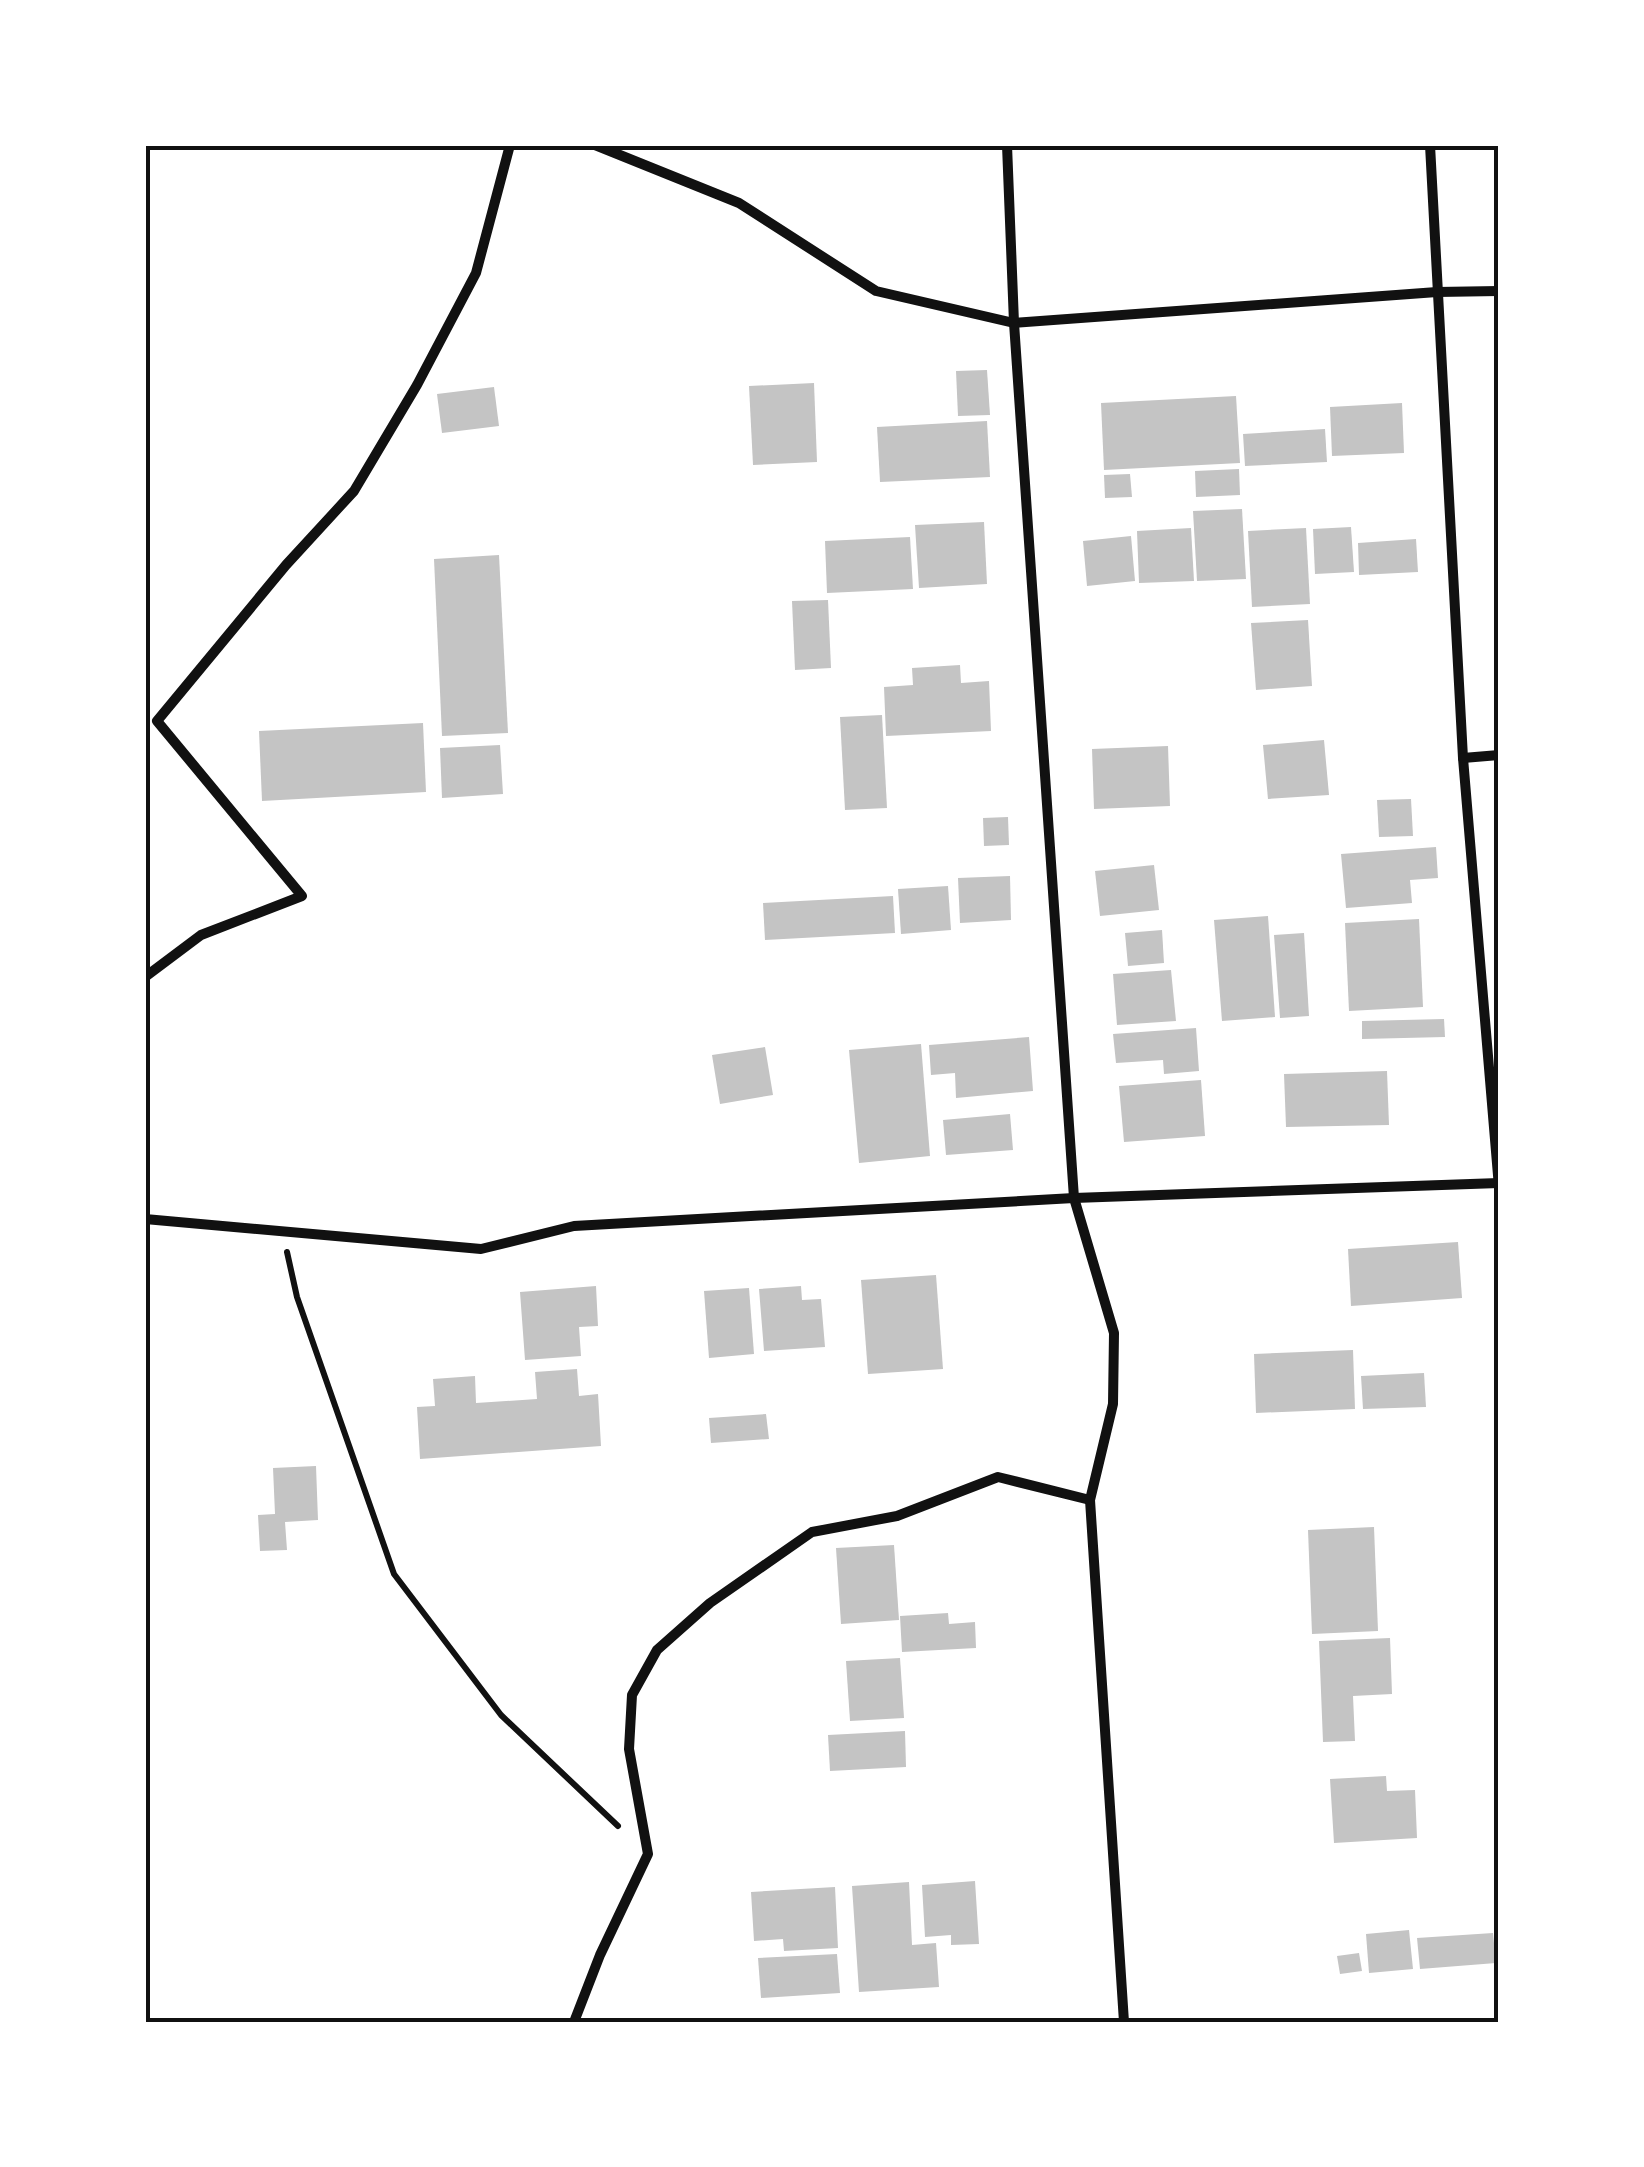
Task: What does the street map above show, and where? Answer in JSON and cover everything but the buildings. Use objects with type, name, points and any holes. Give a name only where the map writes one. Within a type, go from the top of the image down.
[{"type":"street","points":[[145,977],[201,935],[302,896],[157,721],[286,565],[354,491],[476,273],[510,145]]},
{"type":"street","points":[[595,145],[739,202],[876,291],[1014,324],[1436,292],[1499,291]]},
{"type":"street","points":[[1007,145],[1014,324],[1074,1198],[1114,1333],[1113,1404],[1090,1500],[1124,2022]]},
{"type":"street","points":[[145,1219],[481,1249],[574,1226],[1074,1198],[1499,1185],[1463,758],[1430,145]]},
{"type":"street","points":[[1463,758],[1499,755]]},
{"type":"street","points":[[574,2022],[600,1955],[648,1854],[629,1749],[632,1695],[657,1650],[710,1603],[812,1532],[897,1516],[998,1477],[1090,1500]]},
{"type":"path","points":[[282,1232],[298,1297],[394,1574],[501,1715],[648,1854]]}]
